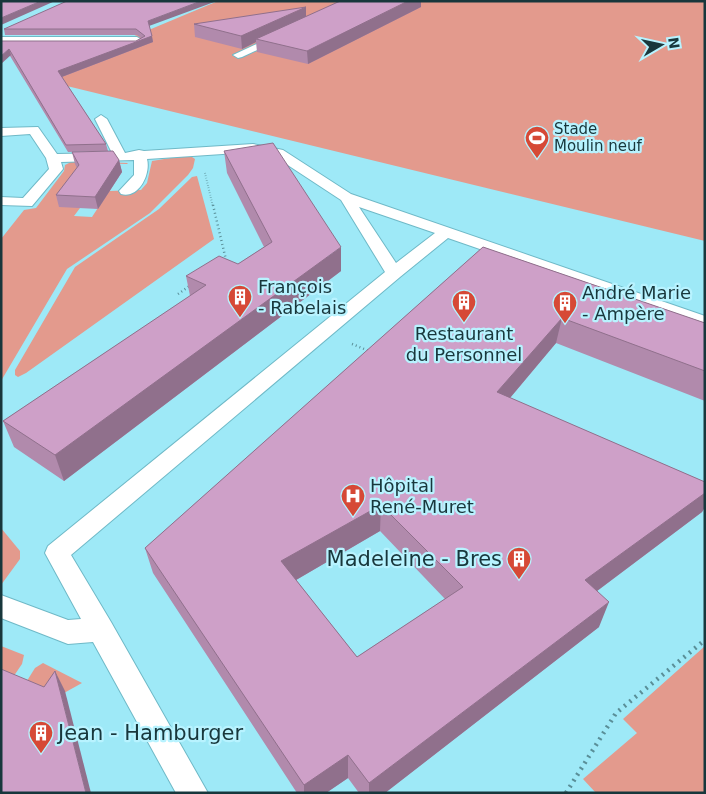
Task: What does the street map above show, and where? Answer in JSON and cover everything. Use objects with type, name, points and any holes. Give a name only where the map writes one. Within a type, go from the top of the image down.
[{"type":"street","points":[[1,41],[137,41]]},
{"type":"lane","points":[[238,55],[289,32]]},
{"type":"lane","points":[[101,119],[120,157]]},
{"type":"lane","points":[[1,201],[27,203],[56,168],[53,158],[34,130],[2,131]]},
{"type":"lane","points":[[53,158],[120,157],[139,154],[253,148],[278,153],[346,197],[705,322]]},
{"type":"lane","points":[[126,191],[139,180],[143,167],[139,154]]},
{"type":"lane","points":[[346,197],[394,273]]},
{"type":"lane","points":[[193,793],[57,553],[446,232]]},
{"type":"lane","points":[[1,606],[68,632],[102,630]]},
{"type":"path","points":[[200,151],[226,260],[218,266]]},
{"type":"path","points":[[178,294],[194,283]]},
{"type":"path","points":[[324,331],[369,352]]},
{"type":"path","points":[[566,793],[616,713],[705,640]]},
{"type":"shaded area","name":"Stade Moulin neuf","points":[[218,1],[705,1],[705,241],[34,78]]},
{"type":"shaded area","points":[[189,155],[195,159],[193,168],[150,213],[67,269],[1,381],[1,239],[24,210],[36,208],[64,171],[65,165],[73,161],[128,163],[92,163],[80,208],[74,216],[92,217],[109,191],[141,190],[147,183],[152,161]]},
{"type":"shaded area","points":[[197,176],[214,239],[26,373],[18,377],[15,375],[15,370],[75,267],[159,209],[192,177]]},
{"type":"shaded area","points":[[1,528],[20,551],[20,559],[1,585]]},
{"type":"shaded area","points":[[1,646],[24,655],[22,664],[7,686],[1,684]]},
{"type":"shaded area","points":[[705,646],[705,793],[596,793],[583,779],[637,733],[623,719]]},
{"type":"shaded area","points":[[43,663],[82,683],[64,693],[20,692],[35,668]]},
{"type":"building","points":[[1,1],[41,1],[1,18]]},
{"type":"building","points":[[67,1],[201,1],[148,21],[152,36],[58,71],[106,144],[66,145],[9,49],[1,56],[1,41],[136,41],[145,36],[136,29],[4,29]]},
{"type":"building","points":[[408,1],[307,51],[256,39],[338,2]]},
{"type":"building","points":[[306,7],[241,36],[194,24]]},
{"type":"building","points":[[273,143],[341,247],[55,455],[3,421],[206,285],[186,276],[219,256],[238,264],[272,242],[224,151]]},
{"type":"building","points":[[113,151],[119,160],[95,197],[56,195],[79,165],[72,152]]},
{"type":"building","name":"Madeleine - Bres","points":[[483,247],[705,323],[705,371],[562,318],[497,392],[705,482],[705,493],[585,580],[609,602],[369,783],[348,755],[304,785],[145,548]],"holes":[[[381,505],[463,587],[357,657],[281,561]]]},
{"type":"building","name":"Jean - Hamburger","points":[[1,669],[44,687],[55,671],[86,793],[1,793]]},
{"type":"place","name":"Stade Moulin neuf","points":[[537,159]]},
{"type":"place","name":"François - Rabelais","points":[[240,318]]},
{"type":"place","name":"Restaurant du Personnel","points":[[464,323]]},
{"type":"place","name":"André Marie - Ampère","points":[[565,324]]},
{"type":"place","name":"Hôpital René-Muret","points":[[353,517]]},
{"type":"place","name":"Madeleine - Bres","points":[[519,580]]},
{"type":"place","name":"Jean - Hamburger","points":[[41,754]]}]
